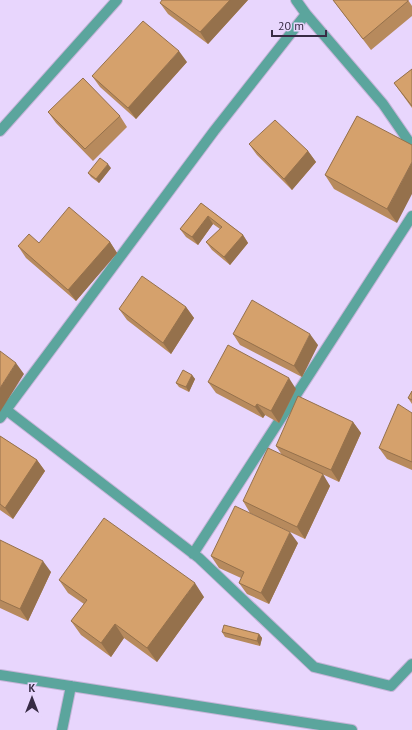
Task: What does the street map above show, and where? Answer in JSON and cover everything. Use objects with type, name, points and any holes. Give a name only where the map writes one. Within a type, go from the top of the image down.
[{"type":"street","points":[[0,131],[117,0]]},
{"type":"street","points":[[296,0],[306,14],[383,104],[412,146]]},
{"type":"street","points":[[306,14],[209,137],[3,413],[193,554],[314,667],[391,686],[412,664]]},
{"type":"street","points":[[193,554],[412,216]]},
{"type":"street","points":[[0,675],[352,730]]},
{"type":"street","points":[[62,730],[71,686]]},
{"type":"building","points":[[162,0],[230,0],[200,32],[160,3]]},
{"type":"building","points":[[333,0],[408,0],[408,1],[363,39]]},
{"type":"building","points":[[143,21],[179,51],[128,108],[92,76]]},
{"type":"building","points":[[412,69],[412,106],[394,83]]},
{"type":"building","points":[[83,78],[120,116],[85,149],[48,112]]},
{"type":"building","points":[[357,116],[412,145],[412,162],[387,209],[325,175]]},
{"type":"building","points":[[275,120],[308,151],[284,179],[249,144]]},
{"type":"building","points":[[100,158],[108,164],[96,179],[88,173]]},
{"type":"building","points":[[201,203],[243,235],[224,257],[206,242],[222,227],[208,216],[192,237],[180,229]]},
{"type":"building","points":[[69,207],[110,242],[68,290],[18,246],[29,234],[39,243]]},
{"type":"building","points":[[142,276],[186,307],[163,343],[119,309]]},
{"type":"building","points":[[252,300],[310,334],[294,366],[233,334]]},
{"type":"building","points":[[228,345],[289,378],[271,411],[257,404],[255,407],[208,382]]},
{"type":"building","points":[[0,351],[16,363],[0,388]]},
{"type":"building","points":[[183,370],[192,375],[186,387],[176,383]]},
{"type":"building","points":[[412,391],[412,400],[408,398]]},
{"type":"building","points":[[298,396],[353,422],[331,470],[276,446]]},
{"type":"building","points":[[398,404],[412,413],[412,462],[379,448]]},
{"type":"building","points":[[0,436],[37,460],[5,508],[0,504]]},
{"type":"building","points":[[268,448],[323,474],[297,527],[243,501]]},
{"type":"building","points":[[235,506],[290,532],[261,593],[239,583],[244,572],[211,556]]},
{"type":"building","points":[[104,518],[195,583],[147,648],[115,624],[101,643],[71,621],[87,600],[59,580]]},
{"type":"building","points":[[0,540],[43,561],[20,609],[0,600]]},
{"type":"building","points":[[224,625],[259,634],[257,641],[222,632]]}]
